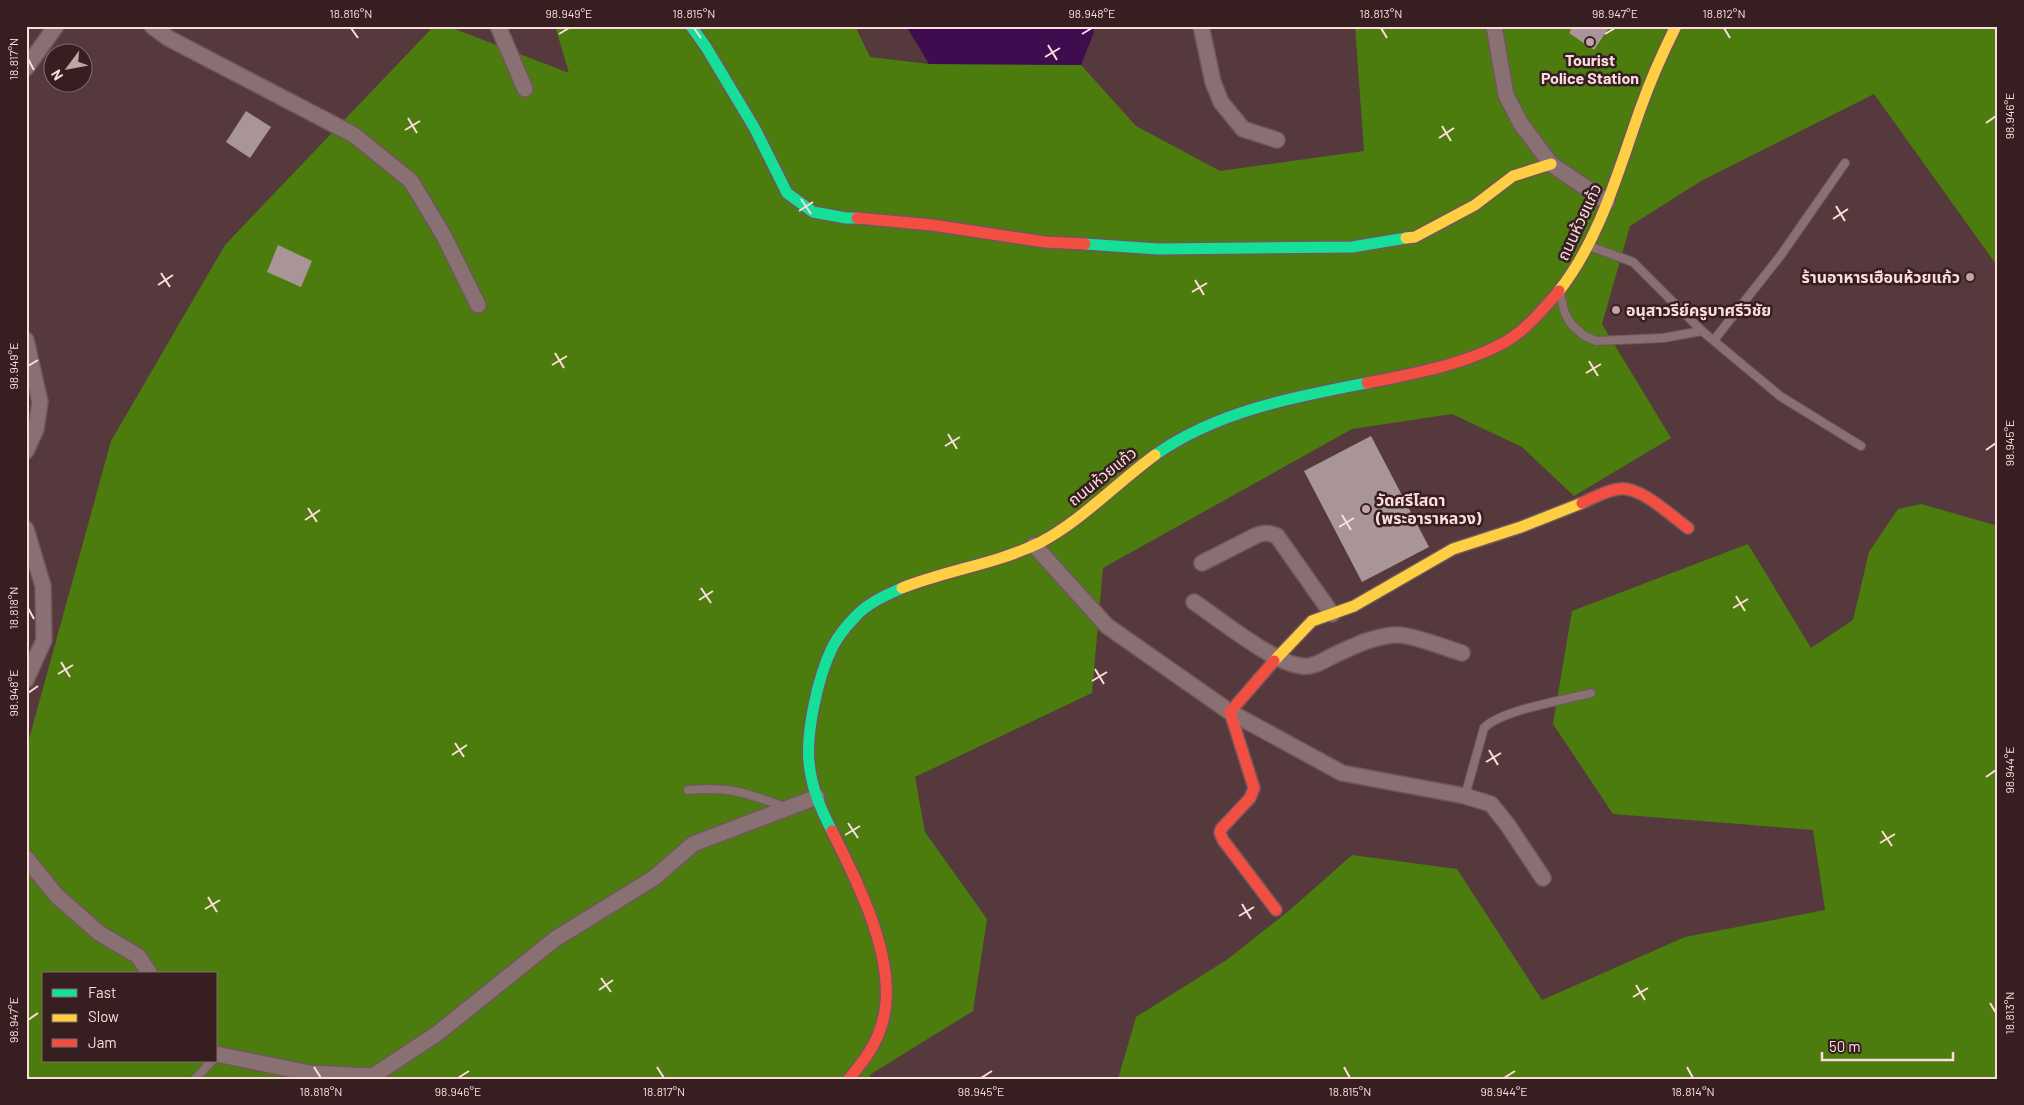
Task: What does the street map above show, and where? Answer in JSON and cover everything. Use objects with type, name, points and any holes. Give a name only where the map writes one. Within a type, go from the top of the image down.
[{"type":"street","points":[[26,68],[56,26]]},
{"type":"street","points":[[152,26],[168,38],[354,135],[411,181],[444,236],[478,305]]},
{"type":"street","points":[[498,26],[525,89]]},
{"type":"street","points":[[691,26],[706,47],[755,129],[787,193],[813,212],[846,218],[868,218],[932,225],[1045,242],[1148,248],[1352,247],[1415,237],[1475,205],[1513,176],[1551,164]]},
{"type":"street","points":[[1201,26],[1213,82],[1221,102],[1243,129],[1277,140]]},
{"type":"street","points":[[1494,26],[1506,96],[1521,124],[1551,164],[1607,202]]},
{"type":"street","name":"ถนนห้วยแก้ว","points":[[849,1079],[869,1054],[883,1022],[885,985],[878,942],[868,904],[830,829],[817,797],[808,756],[811,719],[826,660],[841,632],[862,609],[903,587],[1034,545],[1075,518],[1154,455],[1186,434],[1227,417],[1341,388],[1400,378],[1450,364],[1515,336],[1559,291],[1573,273],[1589,246],[1668,39],[1676,26]]},
{"type":"street","points":[[26,340],[40,402],[36,429],[26,451]]},
{"type":"street","points":[[1230,712],[1294,638],[1312,621],[1354,606],[1453,550],[1520,527],[1617,489],[1631,489],[1643,495],[1688,528]]},
{"type":"street","points":[[26,530],[43,586],[44,640],[26,680]]},
{"type":"street","points":[[1202,563],[1260,533],[1272,534],[1277,536],[1332,614]]},
{"type":"street","points":[[1034,545],[1107,626],[1230,712],[1342,774],[1465,796],[1491,804],[1507,824],[1543,878]]},
{"type":"street","points":[[1194,602],[1277,658],[1293,665],[1308,666],[1369,641],[1387,636],[1401,635],[1462,653]]},
{"type":"street","points":[[1230,712],[1254,788],[1250,798],[1220,833],[1223,840],[1276,910]]},
{"type":"street","points":[[218,1058],[309,1073],[373,1076],[438,1034],[555,939],[654,878],[693,844],[817,797]]},
{"type":"street","points":[[26,858],[57,896],[99,932],[138,956],[149,972]]},
{"type":"lane","points":[[1714,340],[1781,255],[1845,163]]},
{"type":"lane","points":[[1589,246],[1633,262],[1702,331],[1780,396],[1861,446]]},
{"type":"lane","points":[[1559,291],[1565,314],[1571,324],[1583,335],[1596,341],[1663,338],[1702,331]]},
{"type":"lane","points":[[1465,796],[1484,728],[1490,722],[1504,716],[1591,693]]},
{"type":"lane","points":[[688,790],[714,788],[743,792],[787,808]]},
{"type":"lane","points":[[195,1079],[210,1062]]},
{"type":"green space","points":[[434,26],[447,26],[569,73],[555,26],[855,26],[870,57],[929,64],[1081,65],[1136,126],[1220,171],[1364,151],[1355,26],[1998,26],[1998,267],[1874,94],[1701,181],[1630,226],[1602,324],[1671,438],[1574,496],[1522,447],[1452,414],[1352,429],[1103,568],[1092,693],[915,777],[925,832],[987,919],[973,1011],[871,1074],[868,1079],[26,1079],[26,750],[111,441],[225,245]]},
{"type":"green space","points":[[1921,504],[1998,526],[1998,1079],[1118,1079],[1136,1017],[1228,959],[1291,909],[1352,855],[1457,869],[1542,1000],[1685,937],[1825,910],[1813,830],[1613,814],[1553,724],[1572,611],[1748,544],[1811,648],[1853,620],[1869,552],[1898,509]]},
{"type":"shaded area","points":[[906,26],[1093,26],[1094,32],[1081,65],[929,64]]},
{"type":"building","name":"Tourist Police Station","points":[[1573,26],[1610,26],[1594,50],[1569,33]]},
{"type":"building","points":[[246,111],[271,127],[250,158],[226,142]]},
{"type":"building","points":[[278,245],[312,261],[301,287],[267,272]]},
{"type":"building","name":"วัดศรีโสดา (พระอาราหลวง)","points":[[1371,436],[1429,547],[1362,582],[1304,471]]},
{"type":"traffic: fast","points":[[691,26],[706,47],[755,129],[787,193],[813,212],[857,218]]},
{"type":"traffic: fast","points":[[1085,244],[1158,249],[1352,247],[1406,238]]},
{"type":"traffic: fast","points":[[1155,455],[1204,427],[1230,417],[1284,400],[1367,383]]},
{"type":"traffic: fast","points":[[832,831],[821,809],[811,778],[809,756],[811,724],[822,673],[833,646],[853,619],[872,603],[902,588]]},
{"type":"traffic: slow","points":[[1559,291],[1574,270],[1597,226],[1649,86],[1676,26]]},
{"type":"traffic: slow","points":[[1406,238],[1415,237],[1475,205],[1513,176],[1551,164]]},
{"type":"traffic: slow","points":[[902,588],[936,576],[989,562],[1039,543],[1084,513],[1155,455]]},
{"type":"traffic: slow","points":[[1274,661],[1312,621],[1354,606],[1453,549],[1521,527],[1582,503]]},
{"type":"traffic: jam","points":[[857,218],[932,225],[1045,242],[1085,244]]},
{"type":"traffic: jam","points":[[1367,383],[1462,361],[1497,346],[1513,337],[1525,327],[1559,291]]},
{"type":"traffic: jam","points":[[1582,503],[1600,494],[1619,489],[1628,489],[1646,497],[1688,528]]},
{"type":"traffic: jam","points":[[1274,661],[1230,712],[1254,788],[1250,798],[1221,829],[1220,833],[1223,840],[1276,910]]},
{"type":"traffic: jam","points":[[832,831],[854,876],[874,926],[882,953],[886,979],[886,1004],[881,1027],[868,1054],[849,1079]]},
{"type":"place","name":"Tourist Police Station","points":[[1590,42]]},
{"type":"place","name":"ร้านอาหารเฮือนห้วยแก้ว","points":[[1970,277]]},
{"type":"place","name":"อนุสาวรีย์ครูบาศรีวิชัย","points":[[1616,310]]},
{"type":"place","name":"วัดศรีโสดา (พระอาราหลวง)","points":[[1366,509]]}]
